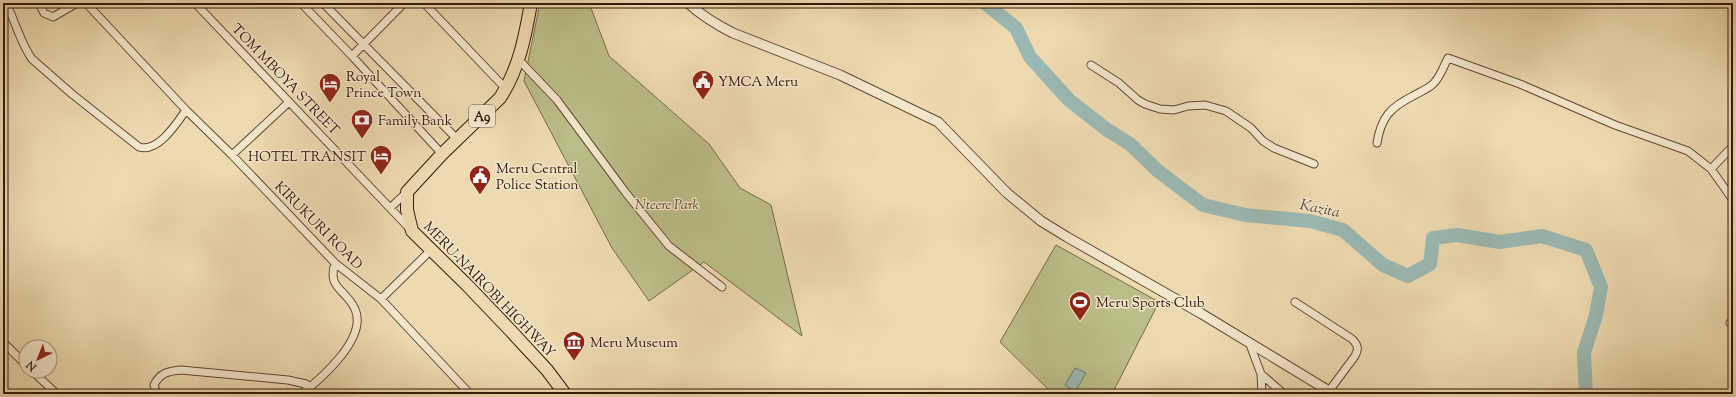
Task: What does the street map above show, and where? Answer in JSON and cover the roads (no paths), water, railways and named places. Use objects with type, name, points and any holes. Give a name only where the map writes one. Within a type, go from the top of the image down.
[{"type":"highway","name":"A9","points":[[407,192],[442,154],[500,98],[506,89],[519,60],[531,3]]},
{"type":"highway","name":"MERU-NAIROBI HIGHWAY","points":[[407,192],[407,210],[412,231],[467,285],[547,370],[565,394]]},
{"type":"street","points":[[6,3],[15,21],[27,53],[32,60],[72,94],[140,147],[145,149],[152,148],[178,122],[186,110]]},
{"type":"street","points":[[39,3],[44,13],[53,17],[78,3]]},
{"type":"street","name":"KIRUKURI ROAD","points":[[86,3],[186,110],[232,155],[335,263],[381,299],[470,394]]},
{"type":"street","name":"TOM MBOYA STREET","points":[[195,3],[412,231]]},
{"type":"street","points":[[300,3],[352,56],[442,154]]},
{"type":"street","points":[[324,3],[458,140]]},
{"type":"street","points":[[352,56],[404,3]]},
{"type":"street","points":[[424,3],[506,89]]},
{"type":"street","points":[[688,3],[697,12],[733,33],[840,75],[938,122],[1007,194],[1041,221],[1249,342],[1331,392],[1355,356],[1358,350],[1357,344],[1295,302]]},
{"type":"street","points":[[1377,143],[1380,130],[1388,112],[1402,102],[1432,85],[1442,71],[1448,58],[1520,84],[1615,125],[1688,151],[1711,169],[1733,200]]},
{"type":"street","points":[[519,60],[557,100],[626,193],[669,246],[722,287]]},
{"type":"street","points":[[1091,65],[1119,83],[1138,100],[1145,104],[1160,109],[1174,110],[1188,106],[1205,105],[1226,111],[1251,128],[1263,141],[1274,148],[1314,164]]},
{"type":"street","points":[[232,155],[289,102]]},
{"type":"street","points":[[1711,169],[1733,146]]},
{"type":"street","points":[[390,208],[407,192]]},
{"type":"street","points":[[381,299],[431,250]]},
{"type":"street","points":[[300,394],[310,388],[331,368],[351,341],[357,329],[358,320],[355,310],[332,279],[335,263]]},
{"type":"street","points":[[3,342],[18,357]]},
{"type":"street","points":[[1249,342],[1261,374],[1262,394]]},
{"type":"street","points":[[157,394],[154,385],[161,375],[181,370],[288,380],[306,384],[310,388]]},
{"type":"street","points":[[1261,374],[1284,394]]},
{"type":"street","points":[[41,379],[57,394]]},
{"type":"water","points":[[1075,368],[1086,373],[1075,392],[1065,385]]},
{"type":"waterway","name":"Kazita","points":[[985,3],[1016,28],[1030,57],[1069,100],[1106,129],[1130,144],[1158,171],[1203,205],[1245,215],[1310,221],[1343,230],[1383,265],[1408,276],[1430,264],[1433,238],[1457,235],[1500,242],[1542,236],[1586,250],[1601,287],[1596,315],[1584,353],[1586,394]]},
{"type":"place","name":"YMCA Meru","points":[[703,100]]},
{"type":"place","name":"Royal Prince Town","points":[[330,104]]},
{"type":"place","name":"Family Bank","points":[[362,140]]},
{"type":"place","name":"HOTEL TRANSIT","points":[[381,176]]},
{"type":"place","name":"Meru Central Police Station","points":[[480,196]]},
{"type":"place","name":"Meru Sports Club","points":[[1080,322]]},
{"type":"place","name":"Meru Museum","points":[[574,362]]},
{"type":"park label","name":"Nteere Park","points":[[667,204]]}]
